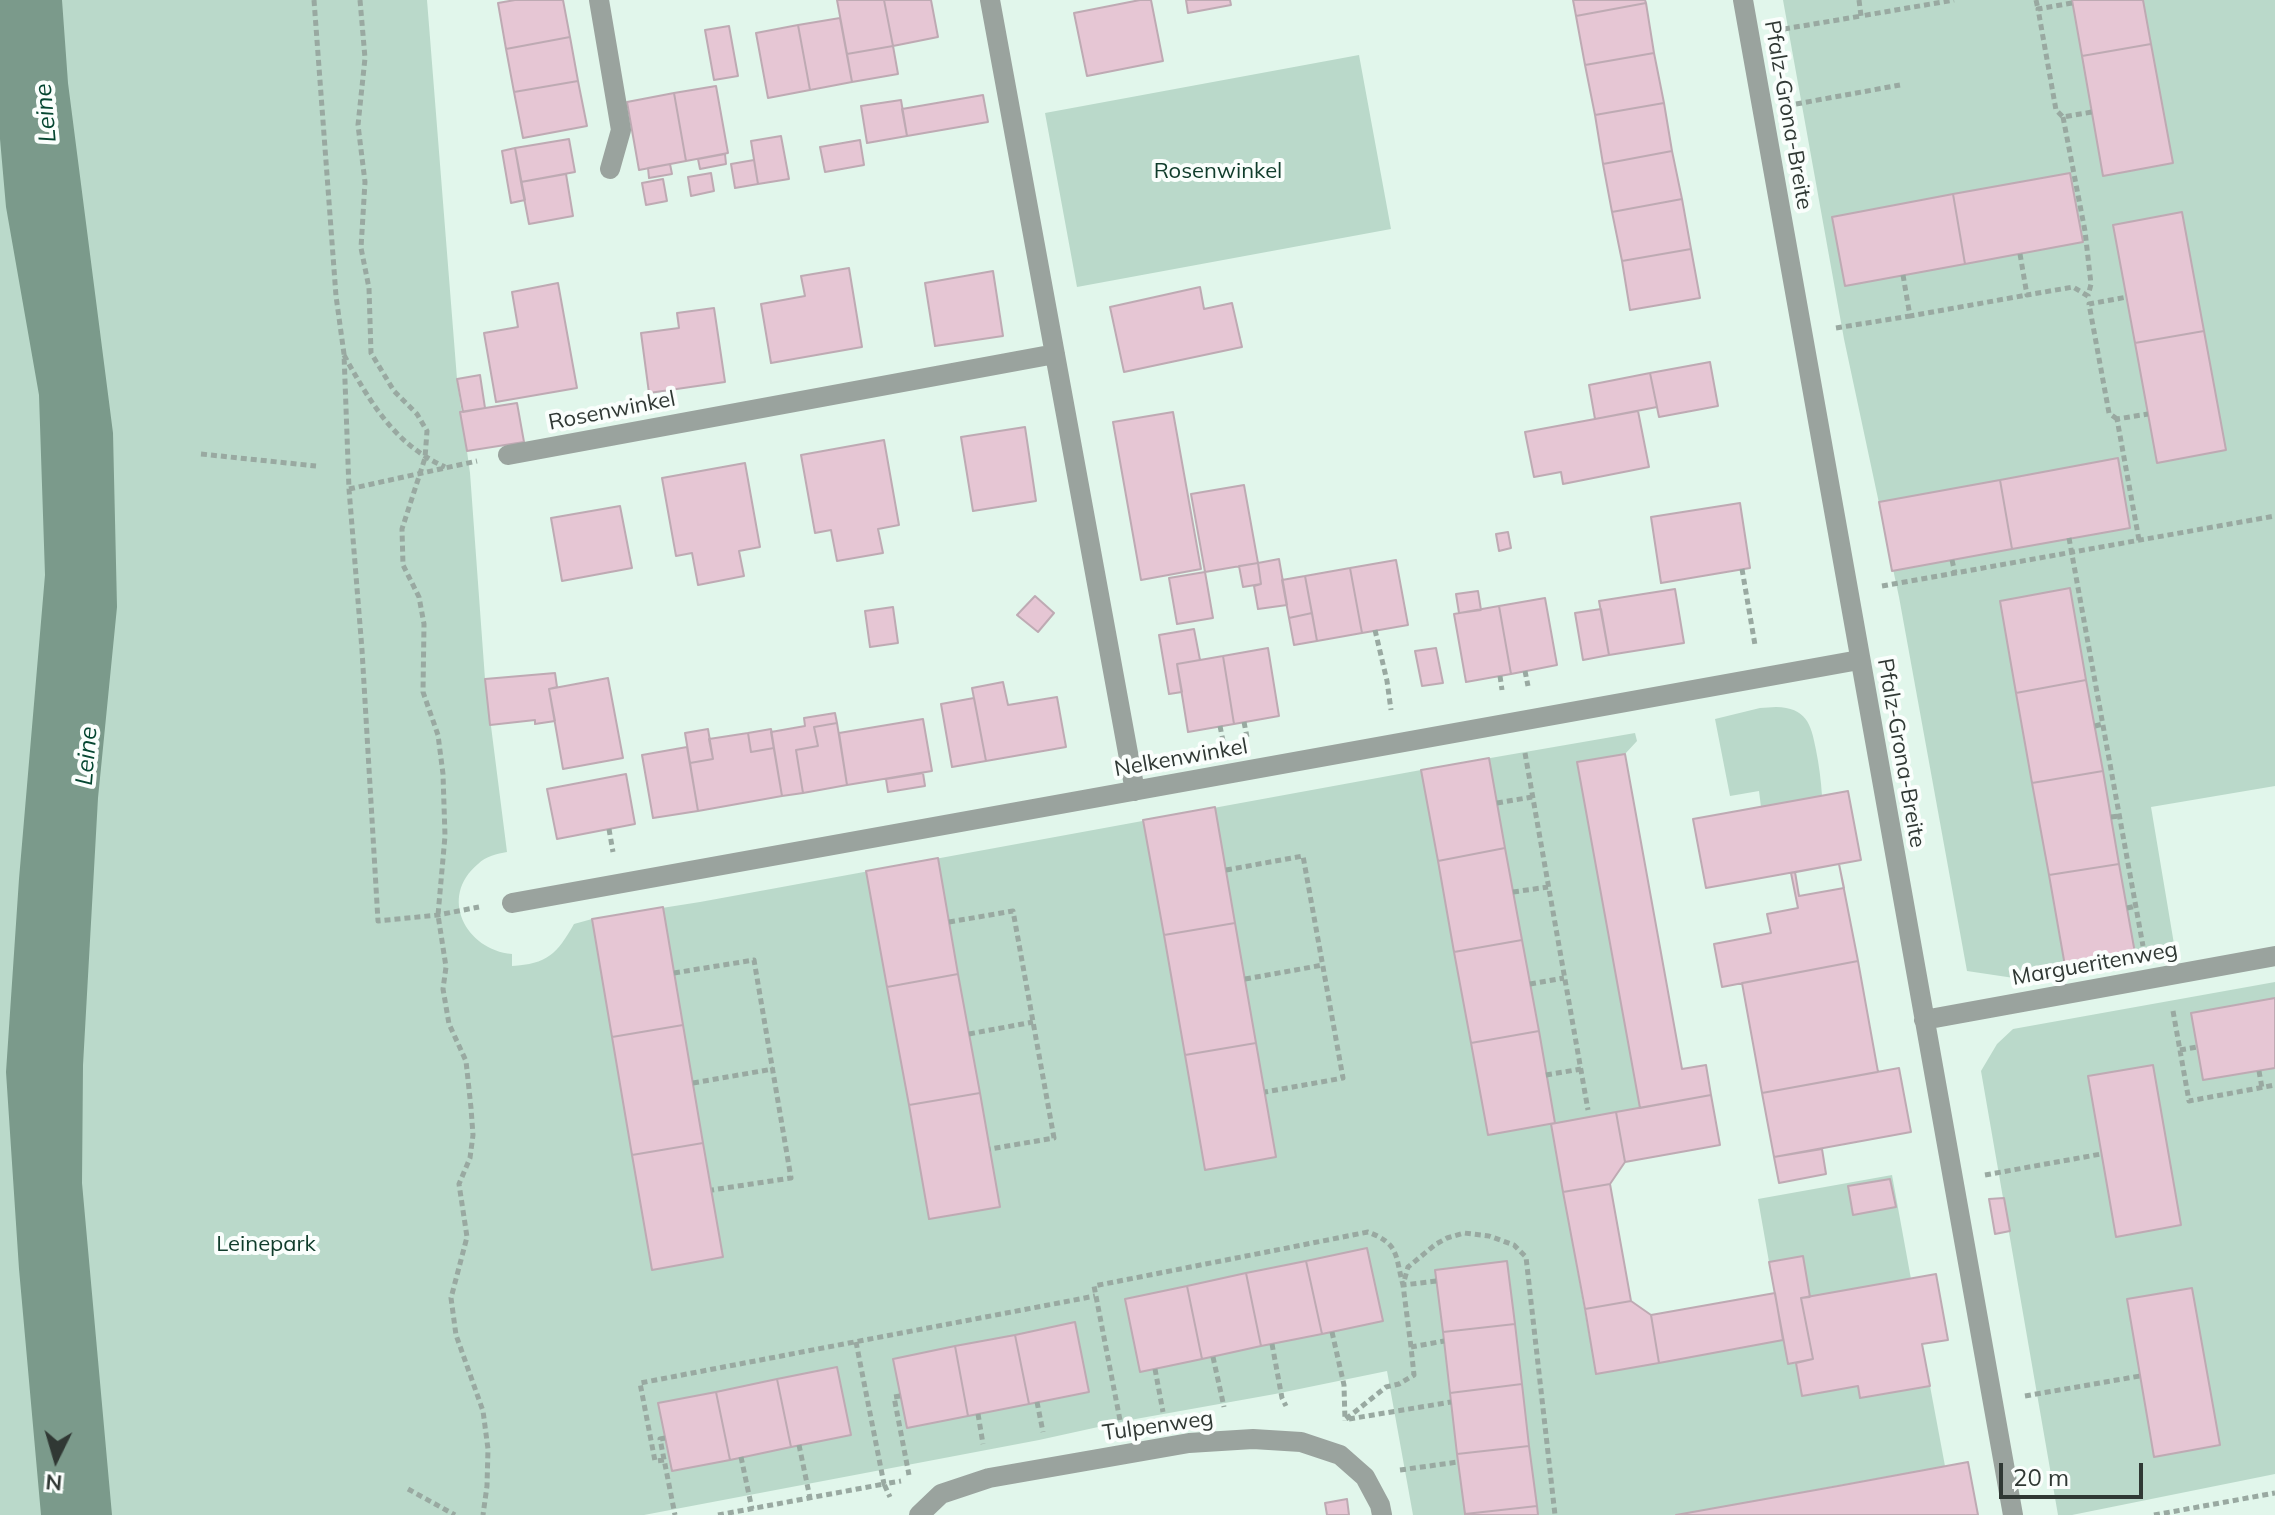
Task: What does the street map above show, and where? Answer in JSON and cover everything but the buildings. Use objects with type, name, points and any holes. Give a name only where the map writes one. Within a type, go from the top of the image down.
[{"type":"street","points":[[599,0],[621,130],[610,169]]},
{"type":"street","points":[[990,0],[1135,791]]},
{"type":"street","name":"Pfalz-Grona-Breite","points":[[1743,0],[2013,1515]]},
{"type":"street","name":"Rosenwinkel","points":[[508,455],[1055,354]]},
{"type":"street","name":"Nelkenwinkel","points":[[512,903],[1859,660]]},
{"type":"street","name":"Margueritenweg","points":[[1924,1020],[2275,956]]},
{"type":"street","name":"Tulpenweg","points":[[919,1515],[941,1494],[989,1478],[1170,1446],[1253,1439],[1301,1442],[1340,1455],[1365,1477],[1382,1515]]},
{"type":"path","points":[[314,0],[336,296],[344,354],[349,489],[378,921],[512,903]]},
{"type":"path","points":[[360,0],[365,58],[358,125],[365,182],[361,248],[369,288],[371,353],[394,391],[417,414],[427,431],[425,458],[402,529],[403,565],[419,597],[424,624],[423,692],[438,735],[443,774],[445,836],[438,915],[446,967],[443,989],[449,1024],[466,1061],[473,1135],[470,1158],[459,1184],[467,1237],[451,1298],[456,1335],[483,1411],[488,1449],[483,1515]]},
{"type":"path","points":[[1859,0],[1861,16]]},
{"type":"path","points":[[1749,35],[1954,0]]},
{"type":"path","points":[[2036,0],[2056,110],[2063,117],[2085,231],[2091,284],[2089,300],[2109,413],[2117,419],[2139,540]]},
{"type":"path","points":[[2038,9],[2072,3]]},
{"type":"path","points":[[1763,110],[1900,85]]},
{"type":"path","points":[[2063,117],[2092,112]]},
{"type":"path","points":[[2020,254],[2027,295]]},
{"type":"path","points":[[1903,275],[1910,316]]},
{"type":"path","points":[[1802,333],[2073,287],[2089,300],[2127,297]]},
{"type":"path","points":[[344,354],[370,401],[398,436],[425,458],[445,467]]},
{"type":"path","points":[[2117,419],[2148,414]]},
{"type":"path","points":[[201,454],[316,466]]},
{"type":"path","points":[[349,489],[508,455]]},
{"type":"path","points":[[1848,592],[2275,516]]},
{"type":"path","points":[[2069,538],[2136,906],[2180,1050],[2189,1101],[2275,1085]]},
{"type":"path","points":[[1952,560],[1955,573]]},
{"type":"path","points":[[1742,569],[1760,678]]},
{"type":"path","points":[[1375,630],[1387,681],[1395,743]]},
{"type":"path","points":[[2078,635],[2086,633]]},
{"type":"path","points":[[1519,721],[1588,1110]]},
{"type":"path","points":[[2095,726],[2103,724]]},
{"type":"path","points":[[1497,803],[1532,797]]},
{"type":"path","points":[[2111,817],[2119,816]]},
{"type":"path","points":[[1226,870],[1303,856],[1343,1078],[1265,1092]]},
{"type":"path","points":[[1513,892],[1548,887]]},
{"type":"path","points":[[2127,908],[2136,906]]},
{"type":"path","points":[[949,922],[1013,911],[1054,1138],[990,1149]]},
{"type":"path","points":[[674,973],[754,960],[791,1178],[712,1190]]},
{"type":"path","points":[[1245,979],[1323,965]]},
{"type":"path","points":[[1530,984],[1564,978]]},
{"type":"path","points":[[969,1034],[1033,1022]]},
{"type":"path","points":[[2180,1050],[2197,1047]]},
{"type":"path","points":[[693,1083],[773,1069]]},
{"type":"path","points":[[1546,1075],[1581,1069]]},
{"type":"path","points":[[2259,1071],[2262,1088]]},
{"type":"path","points":[[1953,1181],[2101,1154]]},
{"type":"path","points":[[1126,1453],[1094,1286],[1368,1232],[1383,1238],[1398,1258],[1414,1375],[1386,1387],[1346,1420]]},
{"type":"path","points":[[1403,1285],[1408,1267],[1436,1244],[1464,1233],[1489,1236],[1514,1245],[1526,1257],[1555,1515]]},
{"type":"path","points":[[1403,1285],[1437,1281]]},
{"type":"path","points":[[664,1460],[655,1461],[640,1383],[1095,1296]]},
{"type":"path","points":[[1332,1332],[1344,1385],[1346,1420],[1340,1455]]},
{"type":"path","points":[[1411,1347],[1444,1341]]},
{"type":"path","points":[[856,1342],[884,1484],[895,1505]]},
{"type":"path","points":[[1272,1344],[1282,1398],[1301,1442]]},
{"type":"path","points":[[1213,1357],[1232,1440]]},
{"type":"path","points":[[1155,1369],[1170,1446]]},
{"type":"path","points":[[1992,1402],[2140,1376]]},
{"type":"path","points":[[718,1515],[910,1480],[894,1397],[900,1396]]},
{"type":"path","points":[[1346,1420],[1451,1402]]},
{"type":"path","points":[[665,1438],[660,1439],[675,1515]]},
{"type":"path","points":[[799,1445],[810,1498]]},
{"type":"path","points":[[741,1457],[752,1509]]},
{"type":"path","points":[[1365,1477],[1458,1462]]},
{"type":"path","points":[[408,1489],[455,1515]]},
{"type":"path","points":[[2154,1515],[2275,1493]]},
{"type":"green space","name":"Leinepark","points":[[0,0],[427,0],[457,379],[470,473],[485,679],[507,852],[484,859],[466,877],[460,891],[459,906],[470,932],[482,943],[512,954],[512,966],[534,963],[550,956],[574,924],[592,919],[1635,733],[1637,741],[1625,754],[1578,762],[1640,1108],[1551,1124],[1596,1374],[1783,1340],[1788,1364],[1796,1363],[1802,1396],[1858,1386],[1861,1398],[1930,1386],[1945,1466],[1676,1515],[1413,1515],[1387,1371],[644,1515],[0,1515]]},
{"type":"green space","points":[[1783,0],[2275,0],[2275,786],[2151,807],[2174,944],[2014,978],[1967,971],[1899,597],[1844,339]]},
{"type":"green space","name":"Rosenwinkel","points":[[1359,55],[1391,229],[1077,287],[1045,113]]},
{"type":"green space","points":[[1776,707],[1794,710],[1809,725],[1822,796],[1761,807],[1759,791],[1730,796],[1715,719]]},
{"type":"green space","points":[[2275,982],[2275,1474],[2072,1515],[2058,1515],[1981,1071],[1997,1044],[2013,1029]]},
{"type":"green space","points":[[1892,1175],[1911,1279],[1810,1297],[1803,1256],[1769,1262],[1758,1199]]},
{"type":"water","name":"Leine","points":[[0,0],[62,0],[68,83],[113,433],[117,607],[98,798],[83,1065],[82,1183],[112,1515],[41,1515],[19,1269],[6,1072],[45,575],[39,395],[6,207],[0,139]]}]
